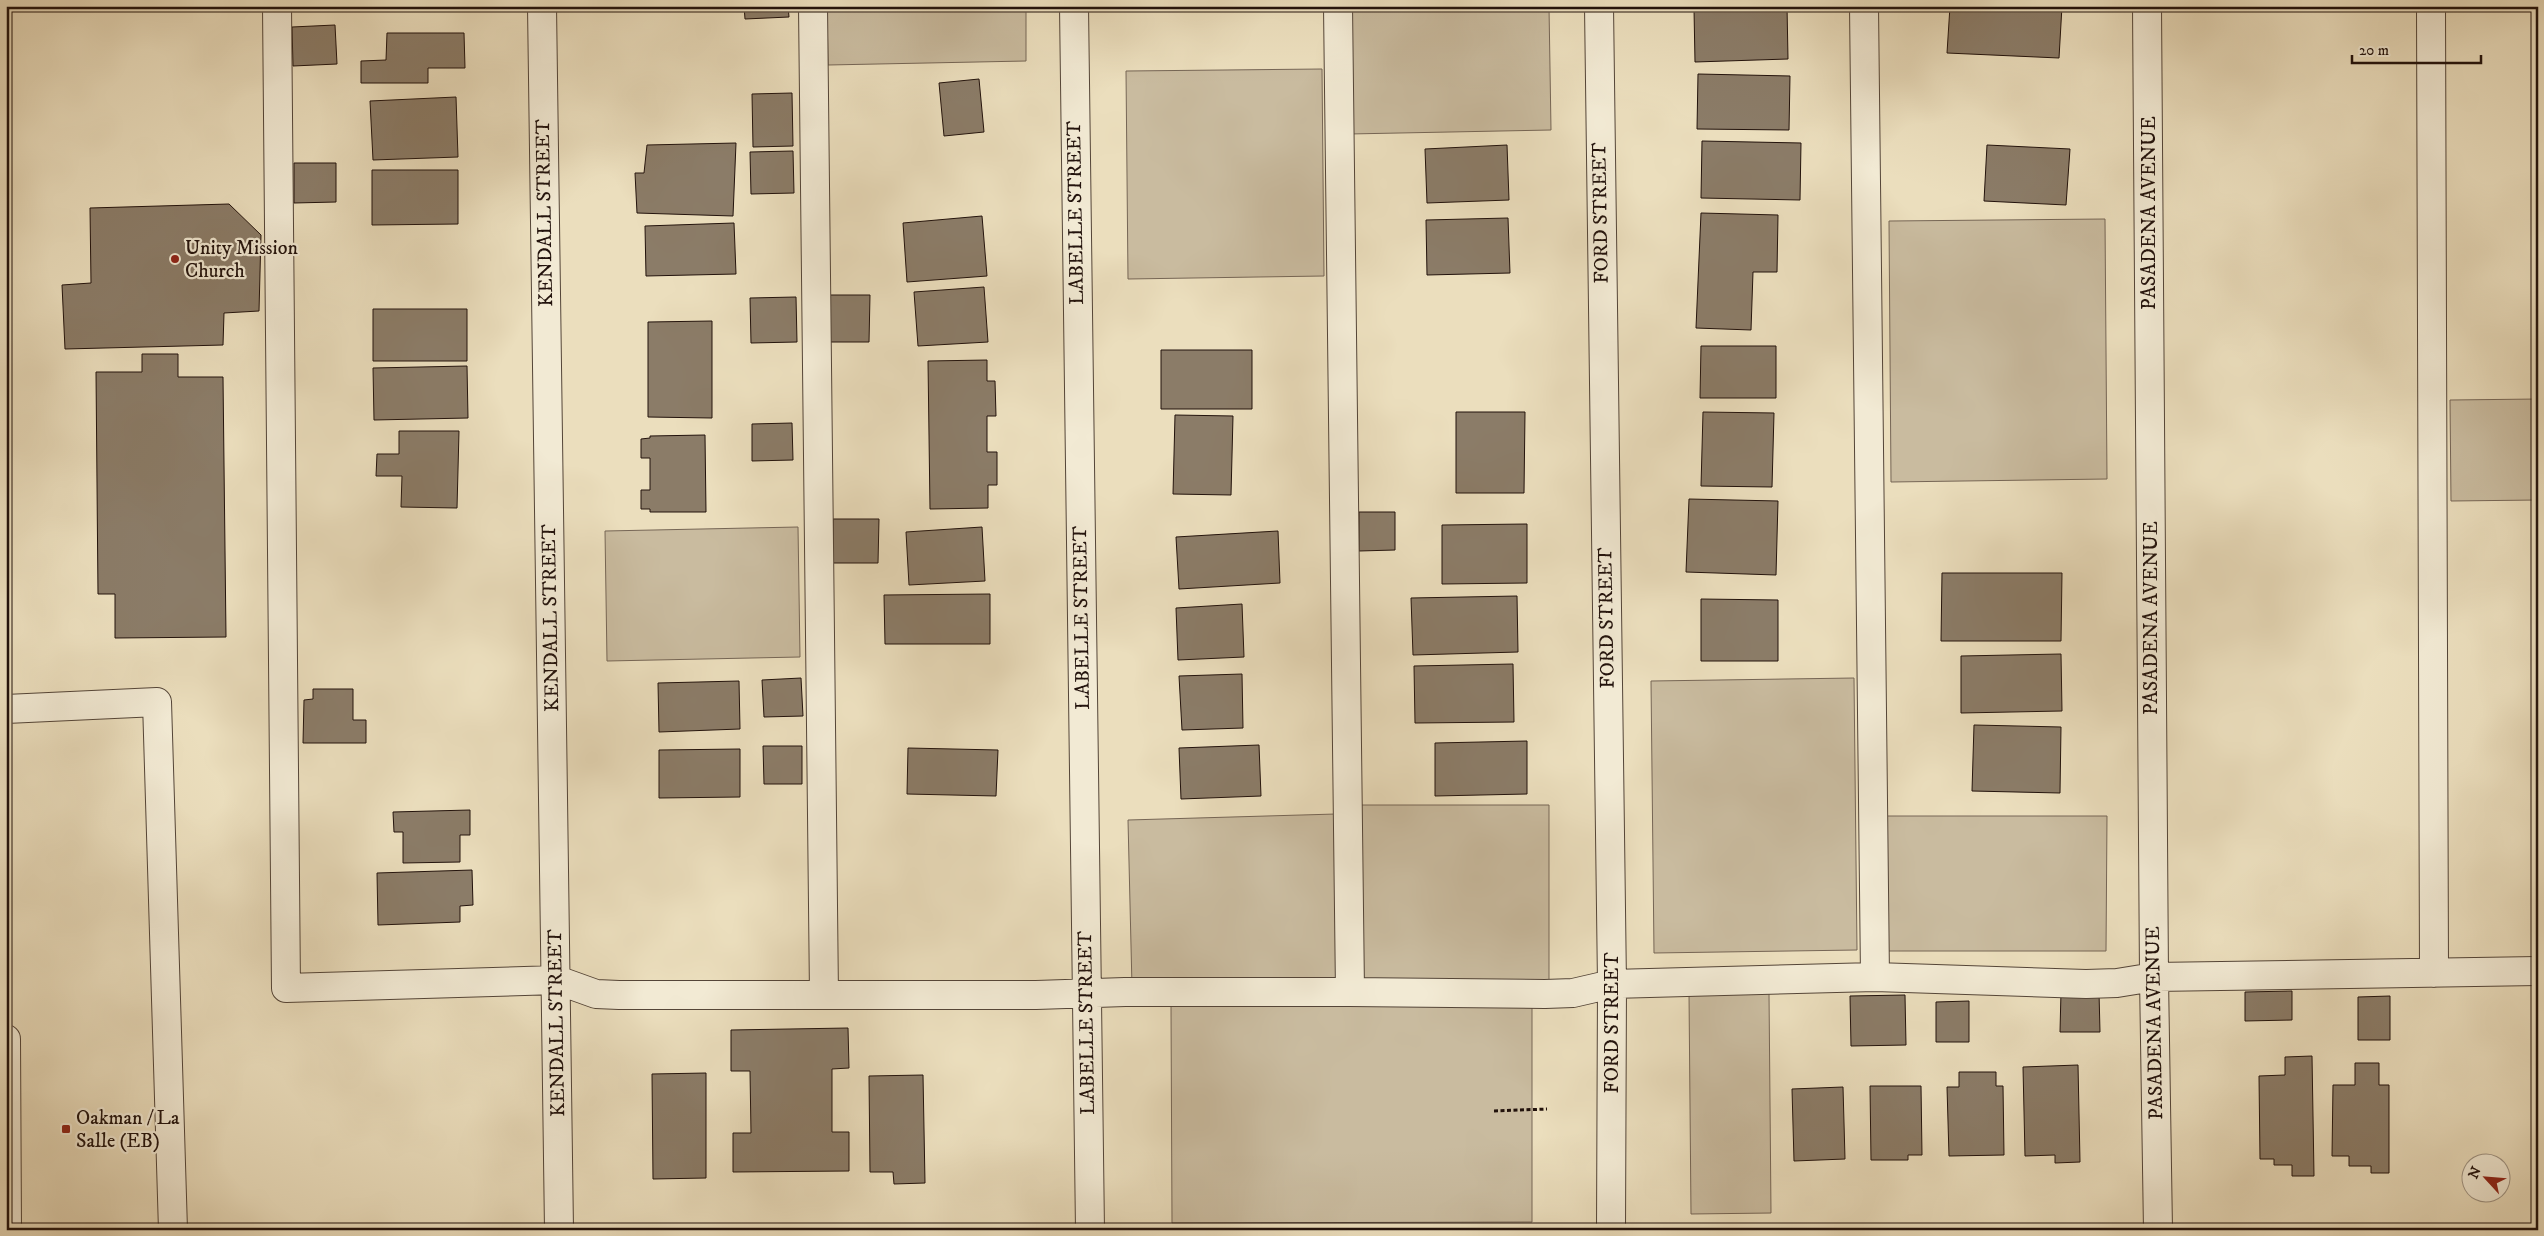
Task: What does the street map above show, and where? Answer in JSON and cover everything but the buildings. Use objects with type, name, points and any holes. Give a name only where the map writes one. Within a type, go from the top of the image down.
[{"type":"street","points":[[277,6],[286,988],[557,980],[596,994],[1086,995],[1125,992],[1573,993],[1612,984],[1875,977],[2086,984],[2117,983],[2154,977],[2538,971]]},
{"type":"street","name":"KENDALL STREET","points":[[542,6],[559,1230]]},
{"type":"street","points":[[813,6],[824,995]]},
{"type":"street","name":"LABELLE STREET","points":[[1074,6],[1090,1230]]},
{"type":"street","points":[[1338,6],[1350,992]]},
{"type":"street","name":"FORD STREET","points":[[1598,6],[1612,984],[1611,1230]]},
{"type":"street","points":[[1864,6],[1875,977]]},
{"type":"street","name":"PASADENA AVENUE","points":[[2147,6],[2154,977],[2158,1230]]},
{"type":"street","points":[[2431,6],[2434,973]]},
{"type":"street","points":[[6,709],[157,702],[173,1230]]},
{"type":"street","points":[[6,1039],[7,1230]]},
{"type":"path","points":[[1494,1111],[1547,1109]]},
{"type":"shaded area","points":[[827,6],[1026,6],[1026,61],[828,65]]},
{"type":"shaded area","points":[[1549,7],[1551,130],[1349,134],[1348,10]]},
{"type":"shaded area","points":[[1322,69],[1324,276],[1128,279],[1126,71]]},
{"type":"shaded area","points":[[2105,219],[2107,479],[1891,482],[1889,221]]},
{"type":"shaded area","points":[[2538,399],[2538,500],[2451,501],[2450,400]]},
{"type":"shaded area","points":[[798,527],[800,657],[607,661],[605,531]]},
{"type":"shaded area","points":[[1854,678],[1857,950],[1654,953],[1651,681]]},
{"type":"shaded area","points":[[1358,805],[1549,805],[1549,985],[1357,985]]},
{"type":"shaded area","points":[[1336,814],[1340,981],[1132,987],[1128,820]]},
{"type":"shaded area","points":[[1886,816],[2107,816],[2106,951],[1886,951]]},
{"type":"shaded area","points":[[1769,992],[1771,1213],[1691,1214],[1689,993]]},
{"type":"shaded area","points":[[1532,1004],[1532,1222],[1172,1223],[1171,1006]]},
{"type":"place","name":"Unity Mission Church","points":[[175,259]]},
{"type":"place","name":"Oakman / La Salle (EB)","points":[[66,1129]]}]
